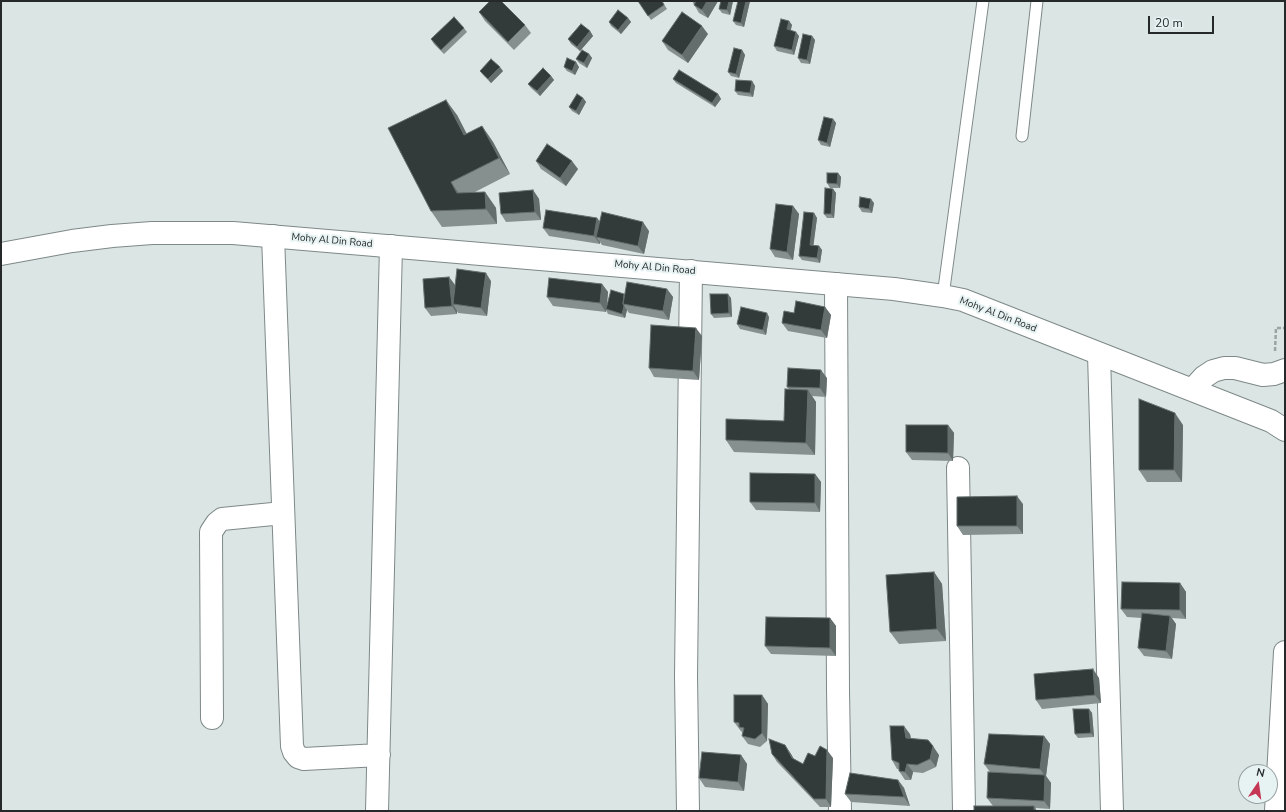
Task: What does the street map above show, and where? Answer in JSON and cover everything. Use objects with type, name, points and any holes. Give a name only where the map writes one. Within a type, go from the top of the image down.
[{"type":"street","name":"Mohy Al Din Road","points":[[1,254],[72,241],[152,233],[233,233],[894,289],[963,300],[1271,421],[1285,430]]},
{"type":"street","points":[[273,236],[292,746],[298,757],[304,759],[379,755]]},
{"type":"street","points":[[378,811],[391,246]]},
{"type":"street","points":[[688,811],[686,676],[691,272]]},
{"type":"street","points":[[836,284],[840,811]]},
{"type":"street","points":[[1099,354],[1112,811]]},
{"type":"street","points":[[1192,390],[1204,377],[1213,371],[1224,368],[1235,368],[1263,375],[1274,374],[1285,370]]},
{"type":"street","points":[[958,468],[964,811]]},
{"type":"street","points":[[212,718],[211,532],[217,522],[222,519],[283,513]]},
{"type":"street","points":[[1276,811],[1285,652]]},
{"type":"lane","points":[[943,296],[983,1]]},
{"type":"lane","points":[[1022,136],[1036,1]]},
{"type":"path","points":[[1276,328],[1285,328]]},
{"type":"building","points":[[490,1],[501,1],[525,25],[508,42],[479,12]]},
{"type":"building","points":[[638,1],[662,1],[664,5],[648,16]]},
{"type":"building","points":[[696,1],[707,1],[702,10],[694,5]]},
{"type":"building","points":[[721,1],[729,1],[727,10],[719,9]]},
{"type":"building","points":[[738,1],[746,1],[741,23],[733,21]]},
{"type":"building","points":[[618,10],[628,18],[618,30],[609,22]]},
{"type":"building","points":[[682,12],[702,26],[682,55],[662,41]]},
{"type":"building","points":[[454,17],[464,28],[441,50],[431,39]]},
{"type":"building","points":[[781,19],[789,21],[787,29],[796,32],[792,50],[774,46]]},
{"type":"building","points":[[581,24],[590,31],[577,47],[568,39]]},
{"type":"building","points":[[803,34],[812,36],[807,60],[798,58]]},
{"type":"building","points":[[734,48],[742,50],[736,74],[728,72]]},
{"type":"building","points":[[582,50],[589,54],[584,63],[576,59]]},
{"type":"building","points":[[567,58],[576,62],[572,71],[564,67]]},
{"type":"building","points":[[491,59],[500,67],[488,79],[480,71]]},
{"type":"building","points":[[543,68],[551,76],[537,91],[528,84]]},
{"type":"building","points":[[679,70],[718,94],[712,103],[673,79]]},
{"type":"building","points":[[736,80],[752,81],[750,93],[735,91]]},
{"type":"building","points":[[577,94],[583,98],[576,111],[569,107]]},
{"type":"building","points":[[446,100],[464,135],[482,126],[499,158],[451,182],[457,193],[485,192],[486,209],[431,211],[388,128]]},
{"type":"building","points":[[824,117],[833,119],[827,143],[818,140]]},
{"type":"building","points":[[547,144],[572,161],[560,178],[536,161]]},
{"type":"building","points":[[827,173],[838,173],[837,184],[827,183]]},
{"type":"building","points":[[825,188],[833,189],[831,214],[824,214]]},
{"type":"building","points":[[533,190],[535,212],[501,214],[499,193]]},
{"type":"building","points":[[860,197],[871,199],[869,209],[859,207]]},
{"type":"building","points":[[776,204],[793,206],[787,252],[770,249]]},
{"type":"building","points":[[546,210],[597,218],[594,236],[543,228]]},
{"type":"building","points":[[602,212],[643,222],[638,246],[596,237]]},
{"type":"building","points":[[804,212],[814,213],[810,245],[819,246],[817,258],[799,256]]},
{"type":"building","points":[[457,269],[486,273],[481,308],[453,304]]},
{"type":"building","points":[[449,277],[452,306],[425,308],[423,279]]},
{"type":"building","points":[[549,278],[602,284],[600,303],[547,297]]},
{"type":"building","points":[[627,282],[667,289],[663,311],[623,304]]},
{"type":"building","points":[[611,290],[624,294],[622,314],[606,309]]},
{"type":"building","points":[[710,294],[728,294],[729,313],[711,314]]},
{"type":"building","points":[[796,301],[825,307],[821,330],[782,323],[784,311],[794,313]]},
{"type":"building","points":[[741,307],[767,313],[763,330],[737,324]]},
{"type":"building","points":[[651,325],[696,328],[693,371],[649,368]]},
{"type":"building","points":[[788,368],[821,370],[820,388],[787,387]]},
{"type":"building","points":[[785,389],[808,390],[806,443],[726,440],[726,419],[784,421]]},
{"type":"building","points":[[1139,399],[1175,413],[1174,470],[1139,470]]},
{"type":"building","points":[[906,425],[948,425],[948,453],[906,452]]},
{"type":"building","points":[[750,473],[815,474],[815,503],[750,502]]},
{"type":"building","points":[[1017,496],[1017,526],[957,526],[957,497]]},
{"type":"building","points":[[934,572],[937,629],[890,632],[886,575]]},
{"type":"building","points":[[1122,582],[1180,583],[1180,610],[1121,609]]},
{"type":"building","points":[[1142,613],[1170,616],[1166,651],[1138,648]]},
{"type":"building","points":[[766,617],[830,618],[830,648],[765,646]]},
{"type":"building","points":[[1093,669],[1095,695],[1036,700],[1034,674]]},
{"type":"building","points":[[734,695],[762,695],[762,733],[755,739],[742,736],[744,728],[739,727],[739,723],[734,722]]},
{"type":"building","points":[[1073,709],[1089,709],[1091,733],[1075,734]]},
{"type":"building","points":[[890,726],[904,726],[906,738],[928,740],[933,746],[930,759],[917,765],[907,764],[905,772],[899,771],[899,763],[892,760]]},
{"type":"building","points":[[989,734],[1044,736],[1040,769],[984,764]]},
{"type":"building","points":[[769,739],[785,745],[792,758],[803,764],[808,753],[815,756],[820,746],[827,750],[826,799],[814,799],[772,754]]},
{"type":"building","points":[[702,752],[741,755],[738,782],[699,778]]},
{"type":"building","points":[[988,772],[1045,775],[1044,801],[987,798]]},
{"type":"building","points":[[850,773],[898,780],[904,797],[845,794]]},
{"type":"building","points":[[974,806],[1034,806],[1034,811],[974,811]]}]
